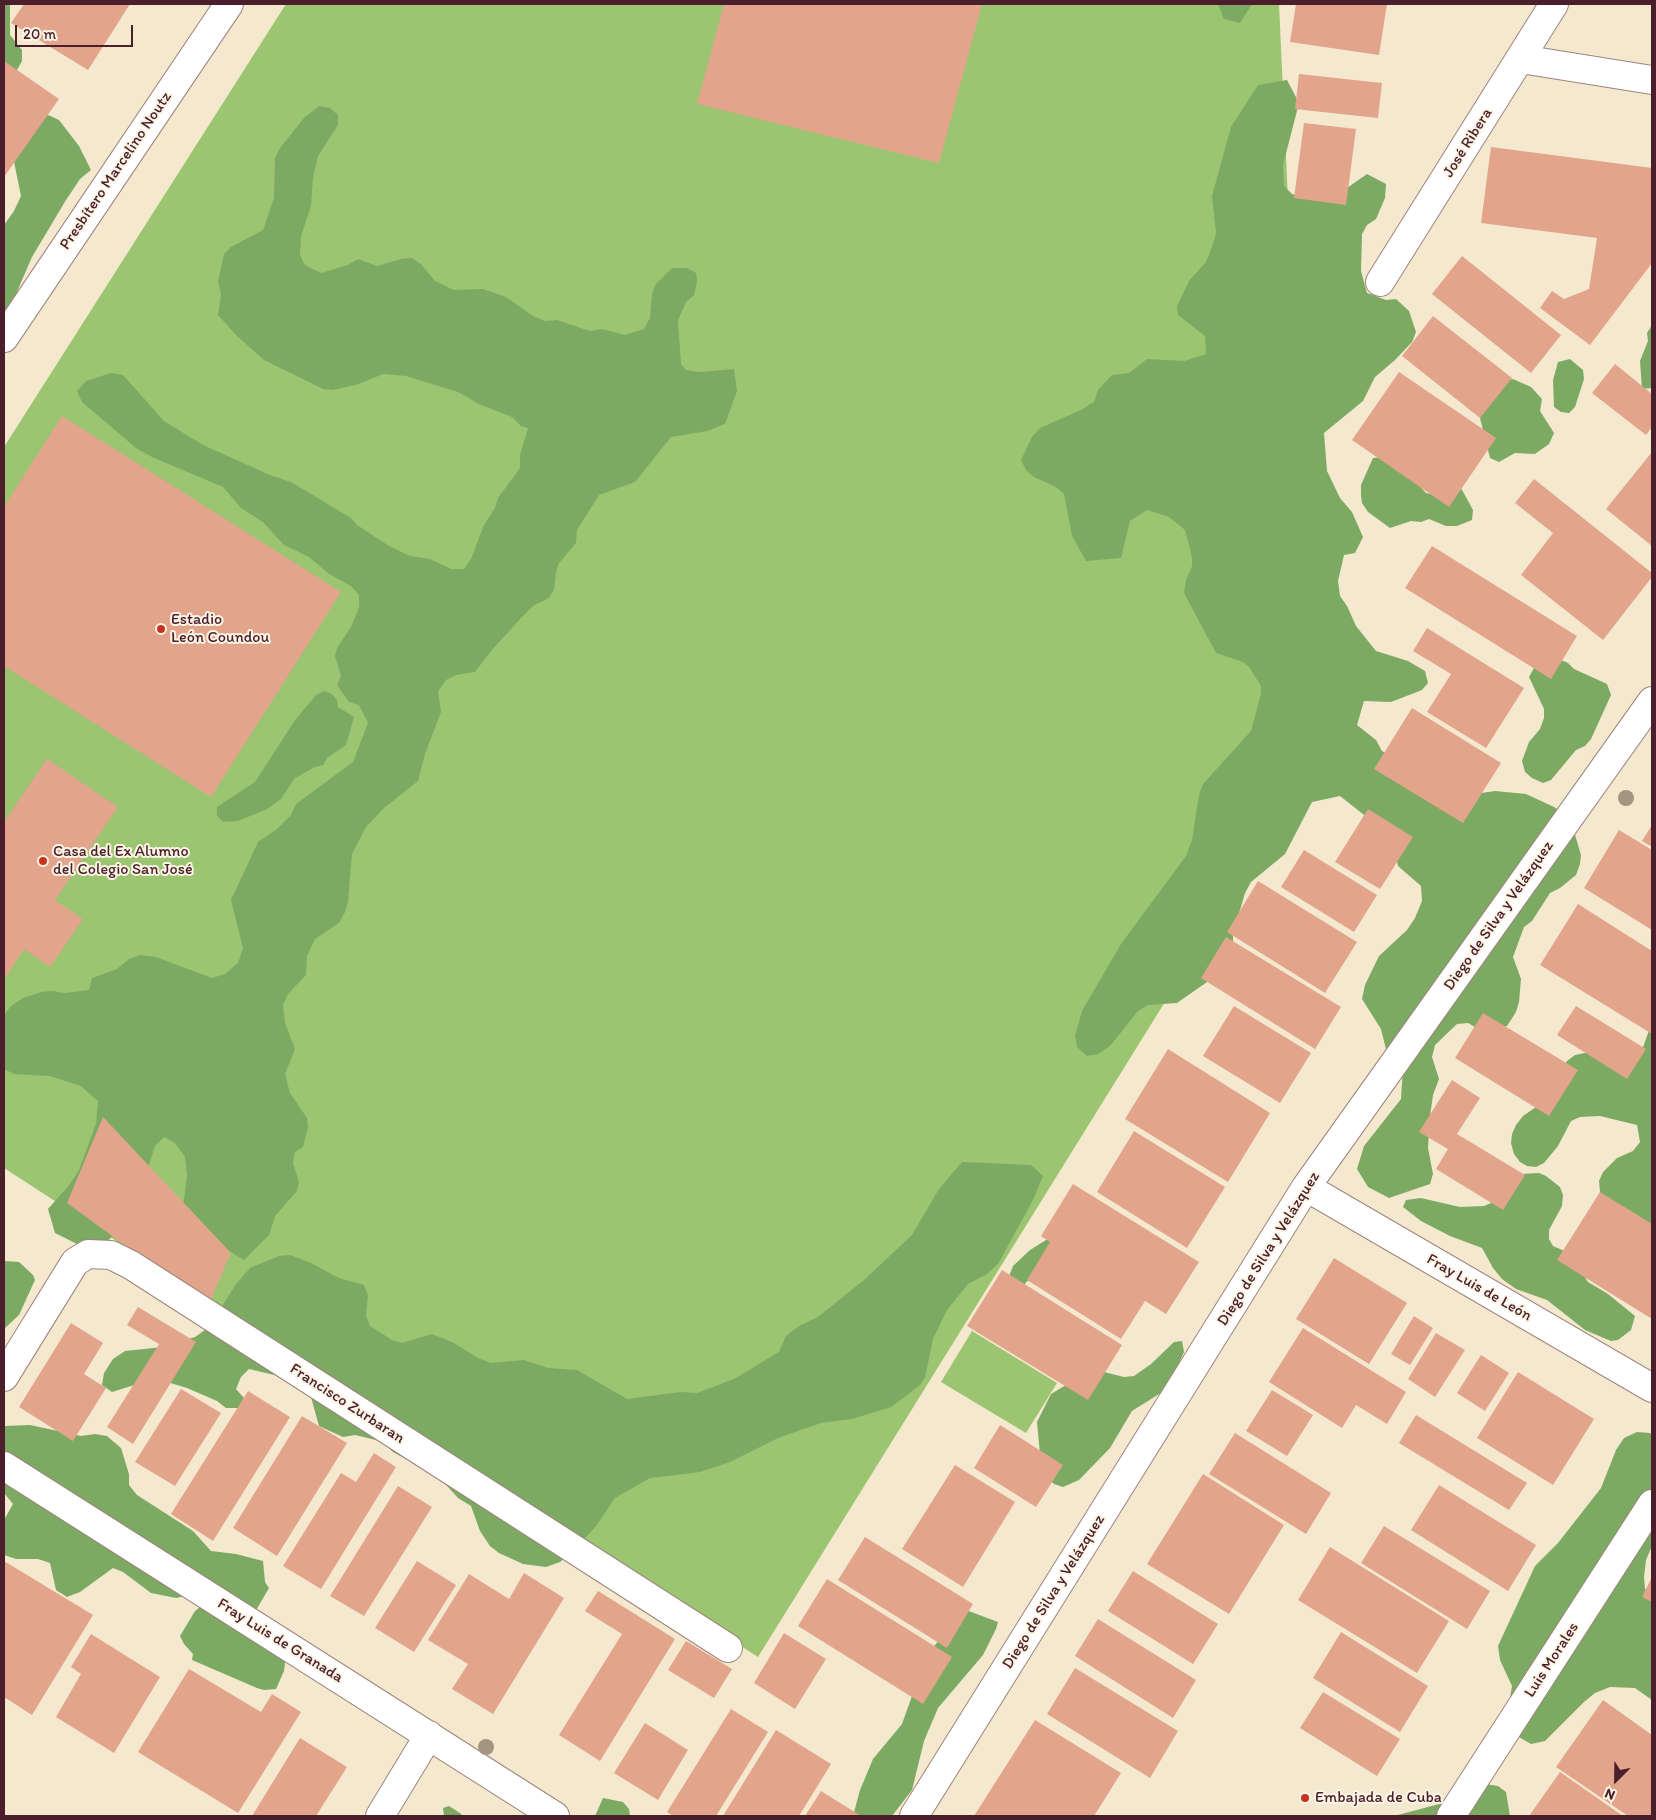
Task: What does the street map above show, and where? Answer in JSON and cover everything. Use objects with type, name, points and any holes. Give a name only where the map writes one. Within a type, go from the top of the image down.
[{"type":"street","name":"Presbítero Marcelino Noutz","points":[[4,338],[229,4]]},
{"type":"street","name":"José Ribera","points":[[1380,282],[1554,4]]},
{"type":"street","points":[[1521,59],[1652,80]]},
{"type":"street","name":"Diego de Silva y Velázquez","points":[[914,1816],[1306,1187],[1652,701]]},
{"type":"street","name":"Fray Luis de León","points":[[1306,1187],[1652,1388]]},
{"type":"street","name":"Francisco Zurbaran","points":[[4,1378],[75,1262],[88,1254],[111,1255],[131,1265],[728,1648]]},
{"type":"street","name":"Fray Luis de Granada","points":[[4,1466],[555,1816]]},
{"type":"street","name":"Luis Morales","points":[[1451,1816],[1652,1504]]},
{"type":"street","points":[[380,1816],[429,1736]]},
{"type":"green space","points":[[4,4],[9,4],[10,6],[10,35],[22,50],[22,61],[10,77],[4,78]]},
{"type":"green space","points":[[286,4],[1279,4],[1298,419],[1324,746],[758,1657],[4,1168],[4,447]]},
{"type":"green space","points":[[1218,4],[1252,4],[1240,23],[1224,19]]},
{"type":"green space","points":[[1287,80],[1299,103],[1283,165],[1284,186],[1292,194],[1302,197],[1347,188],[1367,174],[1386,184],[1385,198],[1376,219],[1367,225],[1362,234],[1361,271],[1367,293],[1386,300],[1396,299],[1409,311],[1416,332],[1412,342],[1375,377],[1363,401],[1324,433],[1327,471],[1340,498],[1352,512],[1363,537],[1355,553],[1344,555],[1338,581],[1340,596],[1356,626],[1376,651],[1408,661],[1425,671],[1428,683],[1422,690],[1391,702],[1364,701],[1357,725],[1376,740],[1382,751],[1475,794],[1495,791],[1526,794],[1554,807],[1570,818],[1581,855],[1576,875],[1560,888],[1550,893],[1532,921],[1524,927],[1513,957],[1521,979],[1519,1002],[1516,1012],[1507,1026],[1491,1028],[1475,1027],[1468,1023],[1457,1024],[1435,1045],[1432,1057],[1439,1079],[1433,1095],[1430,1116],[1428,1148],[1433,1174],[1430,1184],[1389,1198],[1368,1187],[1357,1169],[1364,1146],[1401,1099],[1403,1067],[1388,1057],[1381,1029],[1362,999],[1365,985],[1379,956],[1407,930],[1415,918],[1422,901],[1421,886],[1398,866],[1392,837],[1340,796],[1312,802],[1285,854],[1251,882],[1245,893],[1233,934],[1233,949],[1210,980],[1177,1003],[1148,1005],[1138,1011],[1110,1046],[1098,1054],[1087,1056],[1077,1047],[1075,1036],[1082,1011],[1121,944],[1186,856],[1192,840],[1199,795],[1203,784],[1251,731],[1261,694],[1261,686],[1249,667],[1243,662],[1216,653],[1184,593],[1186,580],[1192,566],[1192,557],[1185,530],[1169,517],[1147,510],[1130,521],[1121,558],[1086,561],[1072,536],[1064,494],[1056,487],[1034,477],[1026,470],[1021,460],[1032,437],[1040,428],[1081,410],[1094,402],[1098,390],[1112,375],[1129,373],[1147,359],[1184,361],[1206,354],[1205,336],[1178,315],[1177,306],[1189,281],[1206,262],[1213,244],[1216,233],[1212,196],[1231,127],[1258,85]]},
{"type":"green space","points":[[319,106],[330,108],[338,115],[338,125],[318,156],[313,178],[311,206],[301,236],[300,255],[305,265],[321,273],[348,265],[358,259],[377,266],[412,258],[421,264],[435,281],[454,290],[483,289],[506,297],[533,316],[545,321],[557,320],[590,331],[602,329],[625,335],[644,329],[650,318],[652,294],[656,284],[672,268],[687,268],[696,273],[697,281],[694,295],[686,302],[678,320],[681,364],[686,370],[700,372],[734,369],[737,391],[725,424],[707,431],[671,437],[635,482],[599,495],[577,530],[576,543],[559,563],[554,590],[549,598],[533,606],[521,618],[475,672],[456,675],[446,680],[438,691],[441,712],[425,754],[418,781],[384,808],[366,827],[352,854],[348,902],[345,912],[339,923],[315,939],[307,956],[306,975],[288,994],[283,1005],[285,1023],[295,1049],[285,1074],[290,1093],[307,1118],[308,1127],[303,1147],[295,1152],[293,1163],[299,1182],[297,1191],[275,1216],[269,1235],[244,1260],[181,1222],[187,1176],[185,1157],[175,1143],[164,1137],[155,1146],[146,1174],[120,1230],[98,1249],[85,1248],[55,1233],[48,1209],[70,1184],[79,1170],[96,1124],[98,1101],[81,1086],[50,1076],[14,1074],[4,1069],[4,1015],[11,1006],[23,998],[41,992],[65,993],[89,990],[92,978],[117,969],[129,959],[140,955],[156,957],[212,978],[225,974],[238,963],[243,948],[231,900],[258,842],[277,829],[291,815],[296,804],[353,762],[368,723],[359,705],[349,702],[337,685],[341,676],[335,656],[337,648],[351,627],[359,607],[359,595],[351,586],[329,574],[309,557],[284,545],[263,522],[241,508],[223,487],[152,457],[136,448],[82,402],[77,391],[86,381],[111,373],[123,375],[164,421],[203,445],[270,475],[291,482],[351,518],[357,525],[389,546],[410,556],[430,559],[451,569],[464,569],[471,559],[484,525],[495,508],[498,498],[520,468],[520,455],[528,428],[521,426],[512,417],[479,404],[458,392],[406,376],[383,374],[359,384],[333,390],[323,389],[264,360],[236,335],[218,315],[221,294],[218,282],[224,254],[231,247],[263,230],[274,198],[275,158],[280,148],[304,118]]},
{"type":"green space","points":[[46,114],[59,120],[79,146],[91,170],[80,179],[66,200],[32,257],[16,294],[4,312],[4,225],[14,211],[21,196],[11,147]]},
{"type":"green space","points":[[1652,325],[1652,388],[1642,389],[1640,361],[1648,341],[1647,333]]},
{"type":"green space","points":[[1570,359],[1583,370],[1584,379],[1575,407],[1569,413],[1561,412],[1554,407],[1553,380],[1558,362]]},
{"type":"green space","points":[[1513,379],[1531,387],[1542,399],[1540,411],[1554,433],[1549,444],[1535,454],[1515,453],[1499,462],[1490,458],[1480,418],[1496,382]]},
{"type":"green space","points":[[1382,457],[1406,471],[1426,493],[1434,495],[1461,488],[1473,510],[1472,520],[1457,526],[1446,526],[1429,519],[1421,522],[1411,521],[1390,528],[1368,512],[1362,503],[1361,495],[1361,485],[1373,458]]},
{"type":"green space","points":[[1559,659],[1568,663],[1574,669],[1607,684],[1611,695],[1591,739],[1585,746],[1576,750],[1551,780],[1543,783],[1525,772],[1522,761],[1529,742],[1540,729],[1544,718],[1544,709],[1529,677],[1534,668]]},
{"type":"green space","points":[[324,691],[332,694],[337,700],[338,707],[354,717],[346,745],[327,758],[323,765],[315,767],[295,778],[281,799],[267,809],[238,821],[223,822],[217,816],[217,807],[255,782],[295,720],[316,695]]},
{"type":"green space","points":[[1652,1022],[1652,1239],[1644,1238],[1601,1202],[1599,1181],[1603,1172],[1617,1158],[1633,1151],[1640,1142],[1637,1125],[1600,1116],[1580,1117],[1571,1121],[1558,1146],[1544,1163],[1536,1167],[1527,1166],[1520,1162],[1514,1154],[1511,1143],[1516,1125],[1523,1116],[1539,1105],[1567,1061],[1575,1055],[1605,1049],[1642,1050]]},
{"type":"green space","points":[[962,1162],[1031,1165],[1043,1176],[1033,1200],[998,1264],[987,1274],[968,1284],[947,1310],[933,1339],[925,1378],[919,1386],[891,1407],[852,1419],[821,1423],[778,1438],[730,1462],[700,1472],[650,1478],[615,1498],[596,1526],[576,1548],[560,1562],[546,1567],[523,1564],[499,1553],[490,1546],[480,1531],[471,1506],[458,1498],[439,1477],[393,1452],[386,1445],[376,1440],[355,1435],[343,1437],[319,1426],[309,1390],[299,1381],[249,1369],[241,1377],[236,1389],[244,1398],[240,1408],[226,1408],[217,1401],[167,1382],[144,1382],[112,1392],[102,1385],[104,1373],[113,1359],[125,1351],[163,1347],[195,1337],[212,1325],[236,1284],[250,1268],[279,1256],[290,1255],[311,1263],[339,1278],[364,1285],[368,1295],[366,1316],[370,1326],[392,1340],[402,1343],[432,1334],[452,1342],[478,1358],[491,1363],[524,1360],[548,1368],[577,1370],[627,1399],[681,1392],[697,1393],[734,1379],[779,1352],[786,1336],[799,1326],[818,1317],[864,1280],[912,1235],[939,1189]]},
{"type":"green space","points":[[1539,1173],[1560,1187],[1563,1195],[1562,1206],[1549,1230],[1549,1239],[1553,1246],[1569,1253],[1588,1282],[1608,1294],[1635,1316],[1631,1330],[1618,1340],[1611,1341],[1585,1330],[1547,1300],[1516,1289],[1502,1279],[1493,1268],[1482,1248],[1450,1236],[1421,1221],[1403,1207],[1406,1200],[1421,1198],[1460,1207],[1484,1206],[1491,1203],[1520,1174]]},
{"type":"green space","points":[[1054,1239],[1033,1278],[1026,1282],[1023,1289],[1008,1279],[1013,1266],[1030,1250],[1046,1240]]},
{"type":"green space","points":[[4,1261],[19,1262],[33,1275],[35,1280],[19,1315],[4,1329]]},
{"type":"green space","points":[[972,1331],[1057,1383],[1026,1433],[941,1382]]},
{"type":"green space","points":[[1182,1341],[1184,1352],[1167,1389],[1132,1411],[1110,1448],[1079,1480],[1063,1487],[1054,1484],[1038,1469],[1040,1454],[1037,1422],[1051,1394],[1066,1385],[1104,1372],[1124,1377],[1134,1376],[1151,1364],[1174,1342]]},
{"type":"green space","points":[[30,1425],[81,1436],[95,1434],[107,1436],[121,1448],[129,1474],[129,1485],[137,1495],[193,1531],[211,1551],[236,1554],[263,1561],[265,1582],[269,1588],[255,1612],[286,1654],[284,1671],[276,1689],[264,1690],[257,1688],[192,1660],[193,1654],[180,1636],[195,1611],[205,1603],[201,1593],[176,1598],[151,1593],[123,1572],[113,1568],[80,1592],[67,1597],[56,1590],[50,1563],[38,1559],[16,1559],[4,1555],[4,1520],[13,1504],[4,1493],[4,1426]]},
{"type":"green space","points":[[1637,1432],[1650,1433],[1652,1436],[1652,1546],[1646,1560],[1644,1577],[1645,1589],[1652,1593],[1652,1700],[1635,1688],[1610,1687],[1595,1693],[1584,1702],[1545,1741],[1531,1744],[1505,1729],[1512,1686],[1500,1660],[1498,1646],[1535,1566],[1558,1543],[1601,1488],[1616,1450],[1624,1438]]},
{"type":"green space","points":[[966,1610],[998,1622],[996,1629],[983,1655],[938,1708],[924,1741],[912,1790],[892,1816],[853,1816],[860,1790],[873,1759],[902,1724],[927,1654]]},
{"type":"green space","points":[[1479,1783],[1498,1786],[1506,1792],[1510,1816],[1394,1816],[1443,1803]]},
{"type":"green space","points":[[603,1798],[623,1802],[629,1809],[630,1816],[595,1816]]},
{"type":"green space","points":[[449,1806],[463,1816],[444,1816],[443,1808]]},
{"type":"building","points":[[24,4],[130,4],[88,70],[11,23]]},
{"type":"building","points":[[724,4],[982,4],[939,163],[697,104]]},
{"type":"building","points":[[1296,4],[1387,4],[1379,55],[1290,42]]},
{"type":"building","points":[[4,61],[59,99],[4,177]]},
{"type":"building","points":[[1299,74],[1382,83],[1378,118],[1295,109]]},
{"type":"building","points":[[1304,123],[1356,129],[1346,205],[1294,198]]},
{"type":"building","points":[[1491,147],[1652,168],[1652,263],[1590,345],[1540,308],[1552,291],[1564,299],[1589,289],[1597,238],[1481,223]]},
{"type":"building","points":[[1462,256],[1561,335],[1531,373],[1432,294]]},
{"type":"building","points":[[1433,316],[1512,378],[1480,418],[1402,356]]},
{"type":"building","points":[[1615,364],[1652,394],[1652,427],[1646,435],[1592,393]]},
{"type":"building","points":[[1399,372],[1496,438],[1449,507],[1352,440]]},
{"type":"building","name":"Estadio León Coundou","points":[[62,416],[341,592],[211,797],[4,666],[4,507]]},
{"type":"building","points":[[1652,452],[1652,546],[1606,509]]},
{"type":"building","points":[[1534,479],[1652,573],[1652,577],[1603,640],[1521,575],[1553,533],[1515,503]]},
{"type":"building","points":[[1432,546],[1577,636],[1551,679],[1405,588]]},
{"type":"building","points":[[1427,628],[1524,688],[1486,748],[1427,712],[1451,674],[1413,651]]},
{"type":"building","points":[[1412,708],[1501,763],[1463,823],[1374,769]]},
{"type":"building","name":"Casa del Ex Alumno del Colegio San José","points":[[47,759],[118,807],[55,900],[83,919],[50,967],[24,949],[4,980],[4,822]]},
{"type":"building","points":[[1368,809],[1413,837],[1380,889],[1335,862]]},
{"type":"building","points":[[1652,825],[1652,847],[1642,841]]},
{"type":"building","points":[[1619,830],[1652,850],[1652,930],[1584,888]]},
{"type":"building","points":[[1304,850],[1377,895],[1354,932],[1281,887]]},
{"type":"building","points":[[1258,881],[1357,942],[1325,993],[1227,932]]},
{"type":"building","points":[[1578,904],[1652,951],[1652,1034],[1540,965]]},
{"type":"building","points":[[1226,937],[1341,1007],[1315,1049],[1201,978]]},
{"type":"building","points":[[1234,1006],[1311,1053],[1280,1103],[1203,1056]]},
{"type":"building","points":[[1576,1006],[1646,1049],[1627,1079],[1557,1035]]},
{"type":"building","points":[[1483,1013],[1578,1070],[1549,1116],[1455,1058]]},
{"type":"building","points":[[1168,1049],[1270,1113],[1228,1182],[1125,1119]]},
{"type":"building","points":[[1452,1080],[1480,1098],[1457,1134],[1525,1175],[1503,1210],[1436,1169],[1448,1149],[1419,1132]]},
{"type":"building","points":[[103,1117],[231,1253],[208,1306],[67,1203]]},
{"type":"building","points":[[1134,1131],[1225,1187],[1187,1248],[1097,1192]]},
{"type":"building","points":[[1073,1184],[1199,1262],[1166,1314],[1145,1301],[1121,1339],[1027,1280],[1050,1242],[1041,1236]]},
{"type":"building","points":[[1600,1192],[1652,1224],[1652,1319],[1557,1260]]},
{"type":"building","points":[[1334,1258],[1407,1303],[1369,1364],[1296,1319]]},
{"type":"building","points":[[1002,1270],[1122,1345],[1088,1400],[967,1326]]},
{"type":"building","points":[[138,1307],[196,1342],[133,1444],[107,1427],[159,1344],[127,1325]]},
{"type":"building","points":[[1414,1316],[1433,1328],[1410,1365],[1391,1354]]},
{"type":"building","points":[[71,1323],[103,1343],[84,1374],[106,1388],[73,1441],[19,1407]]},
{"type":"building","points":[[1303,1328],[1406,1392],[1387,1424],[1356,1405],[1342,1428],[1269,1382]]},
{"type":"building","points":[[1436,1333],[1465,1350],[1435,1397],[1408,1379]]},
{"type":"building","points":[[1481,1355],[1509,1373],[1485,1411],[1457,1393]]},
{"type":"building","points":[[1518,1372],[1594,1419],[1553,1485],[1477,1438]]},
{"type":"building","points":[[181,1389],[221,1413],[175,1486],[135,1462]]},
{"type":"building","points":[[1272,1390],[1313,1415],[1287,1456],[1246,1431]]},
{"type":"building","points":[[248,1391],[290,1417],[213,1541],[171,1514]]},
{"type":"building","points":[[1416,1415],[1527,1483],[1509,1510],[1399,1443]]},
{"type":"building","points":[[302,1416],[347,1443],[277,1556],[233,1528]]},
{"type":"building","points":[[1000,1425],[1063,1465],[1036,1507],[974,1468]]},
{"type":"building","points":[[1235,1433],[1331,1493],[1306,1534],[1209,1474]]},
{"type":"building","points":[[374,1453],[396,1467],[321,1589],[283,1566],[341,1473],[356,1482]]},
{"type":"building","points":[[955,1465],[1015,1502],[963,1587],[902,1549]]},
{"type":"building","points":[[1203,1474],[1284,1525],[1229,1614],[1147,1564]]},
{"type":"building","points":[[1439,1485],[1536,1545],[1508,1591],[1411,1530]]},
{"type":"building","points":[[398,1486],[432,1507],[364,1616],[330,1596]]},
{"type":"building","points":[[1384,1526],[1490,1591],[1467,1629],[1361,1563]]},
{"type":"building","points":[[865,1537],[973,1604],[947,1648],[838,1580]]},
{"type":"building","points":[[1330,1547],[1449,1621],[1417,1673],[1298,1600]]},
{"type":"building","points":[[4,1561],[93,1615],[32,1715],[4,1697]]},
{"type":"building","points":[[417,1561],[456,1585],[414,1652],[375,1628]]},
{"type":"building","points":[[1133,1571],[1218,1624],[1193,1664],[1108,1611]]},
{"type":"building","points":[[524,1573],[564,1598],[493,1714],[452,1689],[468,1664],[428,1640],[469,1574],[509,1599]]},
{"type":"building","points":[[1652,1577],[1652,1602],[1642,1597]]},
{"type":"building","points":[[827,1579],[952,1657],[923,1704],[798,1626]]},
{"type":"building","points":[[598,1591],[675,1639],[600,1761],[559,1735],[622,1634],[585,1611]]},
{"type":"building","points":[[1098,1619],[1196,1680],[1173,1718],[1075,1656]]},
{"type":"building","points":[[1341,1632],[1428,1686],[1400,1732],[1313,1678]]},
{"type":"building","points":[[784,1633],[826,1659],[795,1709],[754,1683]]},
{"type":"building","points":[[91,1634],[160,1677],[114,1753],[56,1717],[81,1674],[71,1667]]},
{"type":"building","points":[[686,1641],[732,1669],[714,1698],[668,1670]]},
{"type":"building","points":[[1075,1668],[1178,1731],[1150,1778],[1047,1714]]},
{"type":"building","points":[[189,1669],[261,1712],[272,1694],[301,1712],[238,1813],[138,1752]]},
{"type":"building","points":[[1323,1692],[1400,1739],[1377,1776],[1300,1728]]},
{"type":"building","points":[[1603,1700],[1652,1735],[1652,1816],[1628,1816],[1556,1767]]},
{"type":"building","points":[[731,1709],[768,1732],[716,1816],[673,1816],[667,1812]]},
{"type":"building","points":[[1035,1720],[1121,1773],[1094,1816],[974,1816]]},
{"type":"building","points":[[645,1723],[688,1750],[658,1800],[614,1773]]},
{"type":"building","points":[[776,1730],[831,1764],[799,1816],[723,1816]]},
{"type":"building","points":[[300,1738],[347,1767],[316,1816],[252,1816]]},
{"type":"building","points":[[1560,1772],[1623,1816],[1529,1816]]},
{"type":"building","points":[[821,1791],[861,1816],[805,1816]]},
{"type":"place","name":"Estadio León Coundou","points":[[161,629]]},
{"type":"place","name":"Casa del Ex Alumno del Colegio San José","points":[[43,861]]},
{"type":"place","name":"Embajada de Cuba","points":[[1305,1798]]}]
